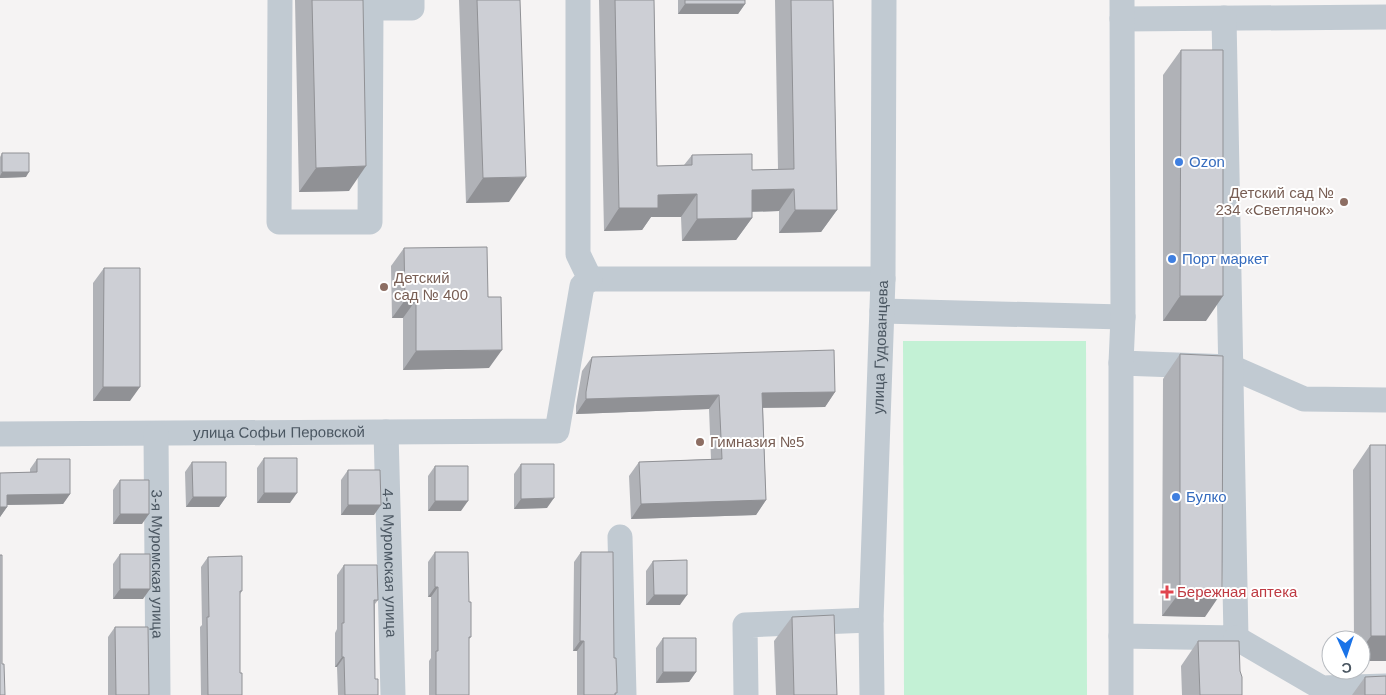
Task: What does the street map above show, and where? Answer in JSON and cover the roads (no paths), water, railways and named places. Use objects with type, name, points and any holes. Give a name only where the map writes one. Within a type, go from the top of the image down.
[{"type":"street","points":[[280,0],[279,222],[370,222],[371,8],[412,8],[412,0]]},
{"type":"street","points":[[578,0],[578,254],[590,279],[883,279]]},
{"type":"street","name":"улица Гудованцева","points":[[872,695],[871,620],[883,279],[884,0]]},
{"type":"street","points":[[1121,695],[1122,10],[1224,18],[1386,17]]},
{"type":"street","points":[[1224,18],[1237,667]]},
{"type":"street","name":"улица Софьи Перовской","points":[[0,434],[557,431],[582,286],[590,279]]},
{"type":"street","points":[[882,311],[1123,317]]},
{"type":"street","points":[[1121,362],[1231,367],[1304,399],[1386,400]]},
{"type":"street","name":"4-я Муромская улица","points":[[386,432],[393,695]]},
{"type":"street","name":"3-я Муромская улица","points":[[156,434],[158,695]]},
{"type":"street","points":[[620,537],[624,695]]},
{"type":"street","points":[[746,695],[744,625],[871,620]]},
{"type":"street","points":[[1121,636],[1236,638],[1322,691],[1386,686]]},
{"type":"place","name":"Ozon","points":[[1179,162]]},
{"type":"place","name":"Детский сад № 234 «Светлячок»","points":[[1344,202]]},
{"type":"place","name":"Порт маркет","points":[[1172,259]]},
{"type":"place","name":"Детский сад № 400","points":[[384,287]]},
{"type":"place","name":"Гимназия №5","points":[[700,442]]},
{"type":"place","name":"Булко","points":[[1176,497]]},
{"type":"place","name":"Бережная аптека","points":[[1167,592]]}]
